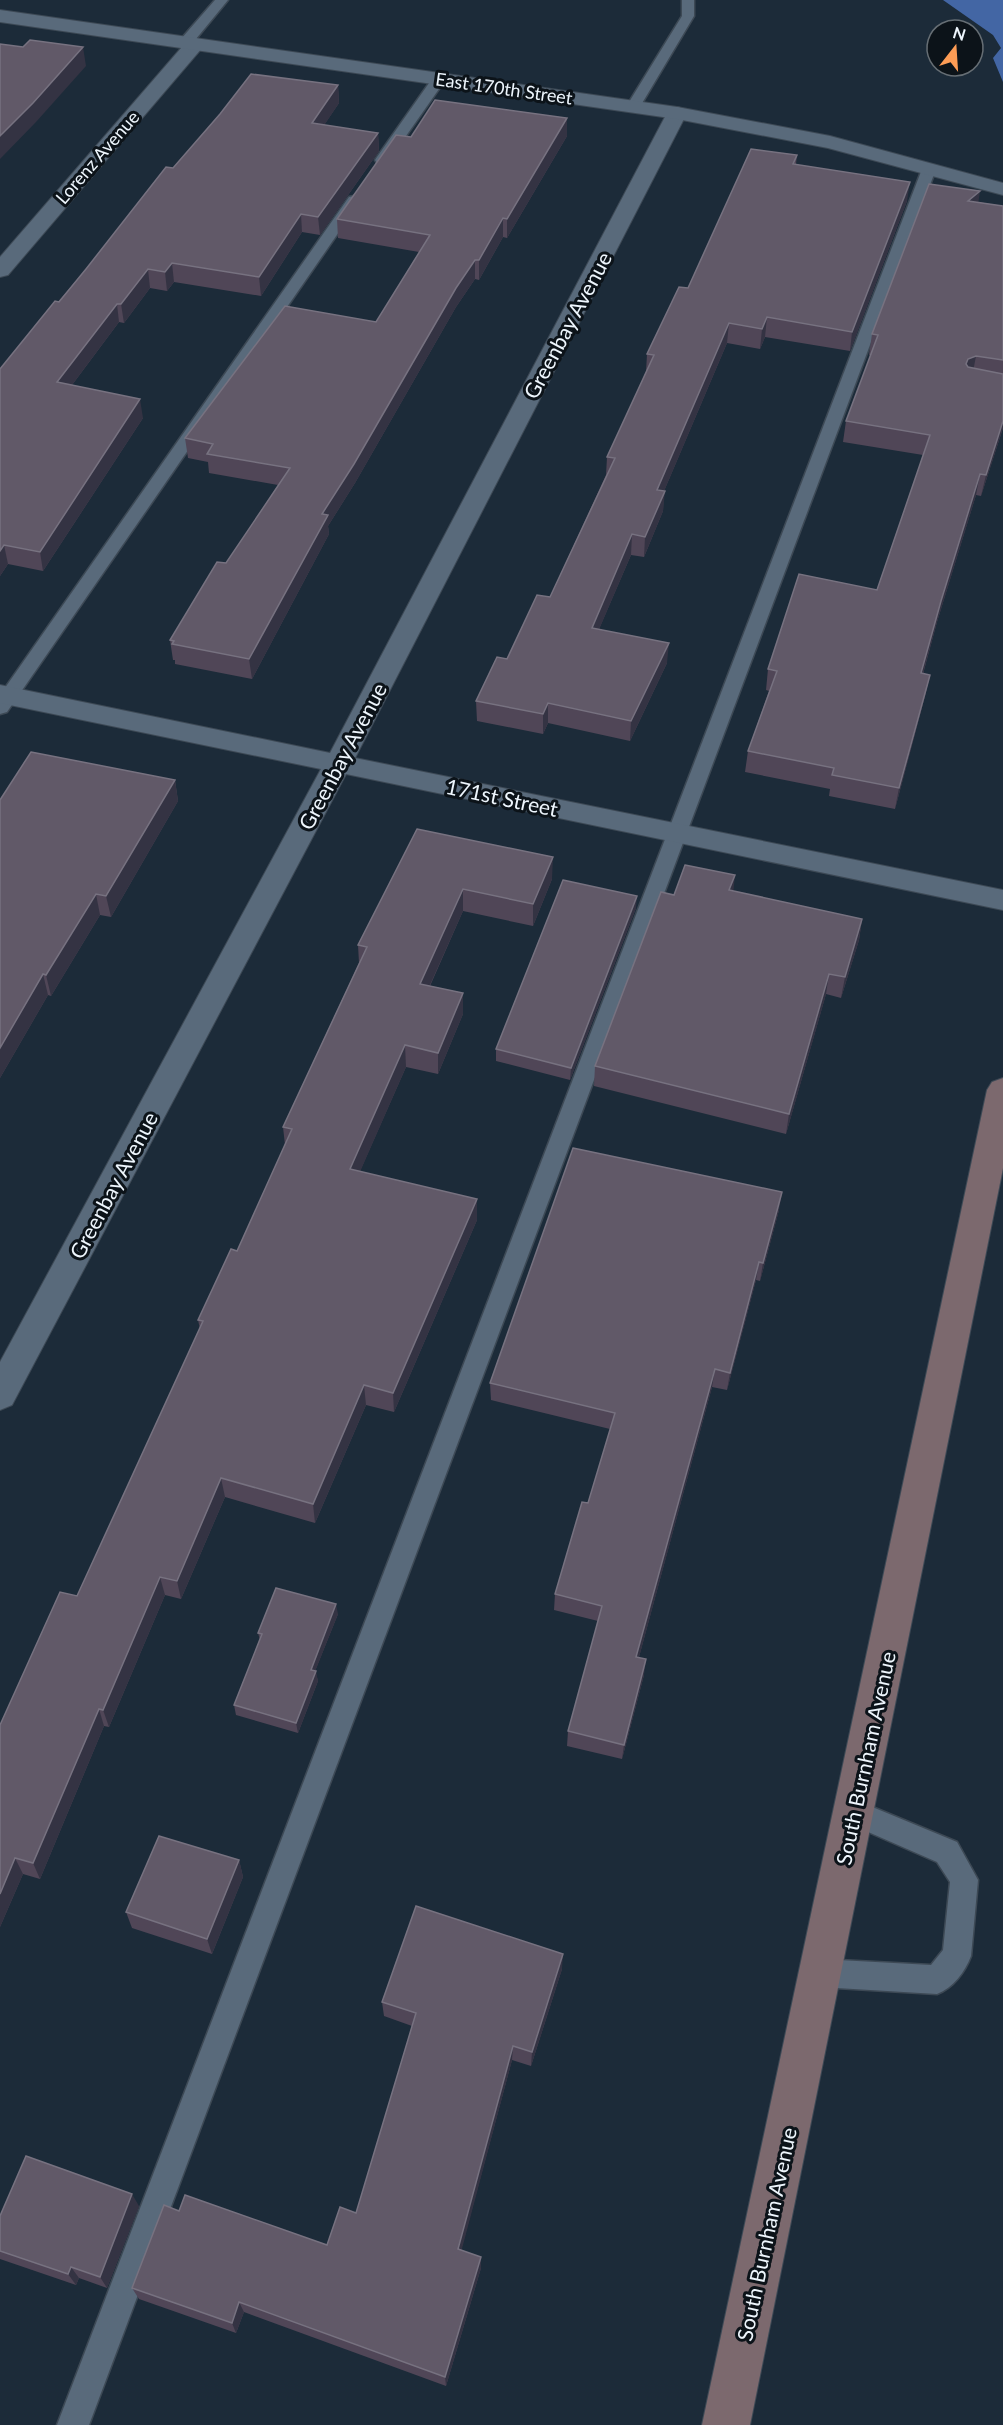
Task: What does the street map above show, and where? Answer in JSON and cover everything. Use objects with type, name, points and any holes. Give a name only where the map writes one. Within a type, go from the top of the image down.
[{"type":"main road","name":"South Burnham Avenue","points":[[726,2425],[1003,1090]]},
{"type":"street","name":"East 170th Street","points":[[0,15],[678,113],[830,142],[1003,189]]},
{"type":"street","name":"Lorenz Avenue","points":[[0,270],[190,43]]},
{"type":"street","name":"Greenbay Avenue","points":[[0,1395],[338,764],[678,113]]},
{"type":"street","name":"171st Street","points":[[3,699],[338,764],[1003,900]]},
{"type":"lane","points":[[190,43],[222,0]]},
{"type":"lane","points":[[633,107],[688,16],[688,0]]},
{"type":"lane","points":[[3,699],[438,79]]},
{"type":"lane","points":[[73,2425],[929,169]]},
{"type":"lane","points":[[820,1973],[937,1980],[957,1956],[964,1880],[947,1852],[853,1812]]},
{"type":"water","points":[[943,0],[1003,0],[1003,82],[993,58],[1001,48],[993,35],[985,29],[985,18],[969,18]]},
{"type":"building","points":[[30,40],[83,47],[0,136],[0,44],[23,47]]},
{"type":"building","points":[[251,74],[338,85],[312,123],[378,133],[318,217],[301,214],[259,277],[172,263],[165,272],[148,269],[121,304],[117,304],[57,382],[140,399],[40,552],[4,545],[0,551],[0,369],[55,301],[59,302],[166,167],[173,168]]},
{"type":"building","points":[[435,100],[567,118],[507,219],[503,218],[479,260],[475,260],[456,288],[354,464],[322,514],[328,515],[249,659],[172,644],[174,641],[170,640],[217,562],[226,563],[290,468],[207,454],[213,444],[185,438],[285,306],[376,322],[430,235],[337,219],[396,135],[411,137]]},
{"type":"building","points":[[751,149],[797,155],[793,164],[910,182],[852,332],[767,317],[762,329],[729,323],[657,490],[665,491],[645,537],[632,534],[592,628],[669,643],[631,721],[548,703],[543,714],[476,701],[497,657],[507,659],[537,595],[550,597],[615,458],[607,457],[654,355],[647,354],[679,287],[688,288]]},
{"type":"building","points":[[929,184],[980,191],[968,201],[1003,206],[1003,360],[976,356],[968,359],[966,364],[968,367],[1003,374],[1003,421],[986,475],[980,474],[941,601],[921,673],[930,675],[899,788],[832,775],[834,768],[748,751],[777,671],[768,669],[799,574],[877,590],[930,435],[846,421],[878,335],[872,334]]},
{"type":"building","points":[[31,752],[175,780],[106,896],[96,894],[46,975],[43,974],[0,1048],[0,800]]},
{"type":"building","points":[[417,829],[553,857],[533,904],[463,889],[420,984],[463,993],[438,1053],[405,1045],[350,1169],[477,1199],[393,1393],[364,1385],[313,1504],[221,1478],[177,1581],[160,1577],[103,1710],[99,1709],[33,1863],[15,1858],[0,1894],[0,1725],[60,1592],[77,1596],[203,1321],[198,1320],[231,1249],[237,1251],[292,1129],[283,1127],[367,947],[358,945]]},
{"type":"building","points":[[685,865],[735,875],[729,890],[862,919],[845,977],[829,974],[789,1114],[595,1066],[661,892],[674,895]]},
{"type":"building","points":[[563,880],[637,896],[571,1068],[496,1049]]},
{"type":"building","points":[[573,1148],[782,1192],[763,1263],[759,1262],[730,1373],[715,1369],[636,1657],[646,1659],[624,1745],[568,1731],[602,1606],[555,1594],[582,1502],[588,1503],[615,1413],[490,1383]]},
{"type":"building","points":[[276,1588],[336,1604],[311,1670],[316,1671],[296,1723],[234,1705],[262,1634],[258,1633]]},
{"type":"building","points":[[159,1836],[239,1860],[207,1939],[126,1912]]},
{"type":"building","points":[[416,1906],[563,1954],[532,2052],[513,2046],[458,2249],[481,2257],[445,2377],[239,2302],[232,2323],[132,2288],[164,2205],[179,2211],[185,2195],[327,2245],[340,2207],[356,2213],[416,2013],[382,2002]]},
{"type":"building","points":[[26,2156],[132,2194],[100,2277],[71,2267],[68,2274],[0,2251],[0,2216]]}]
